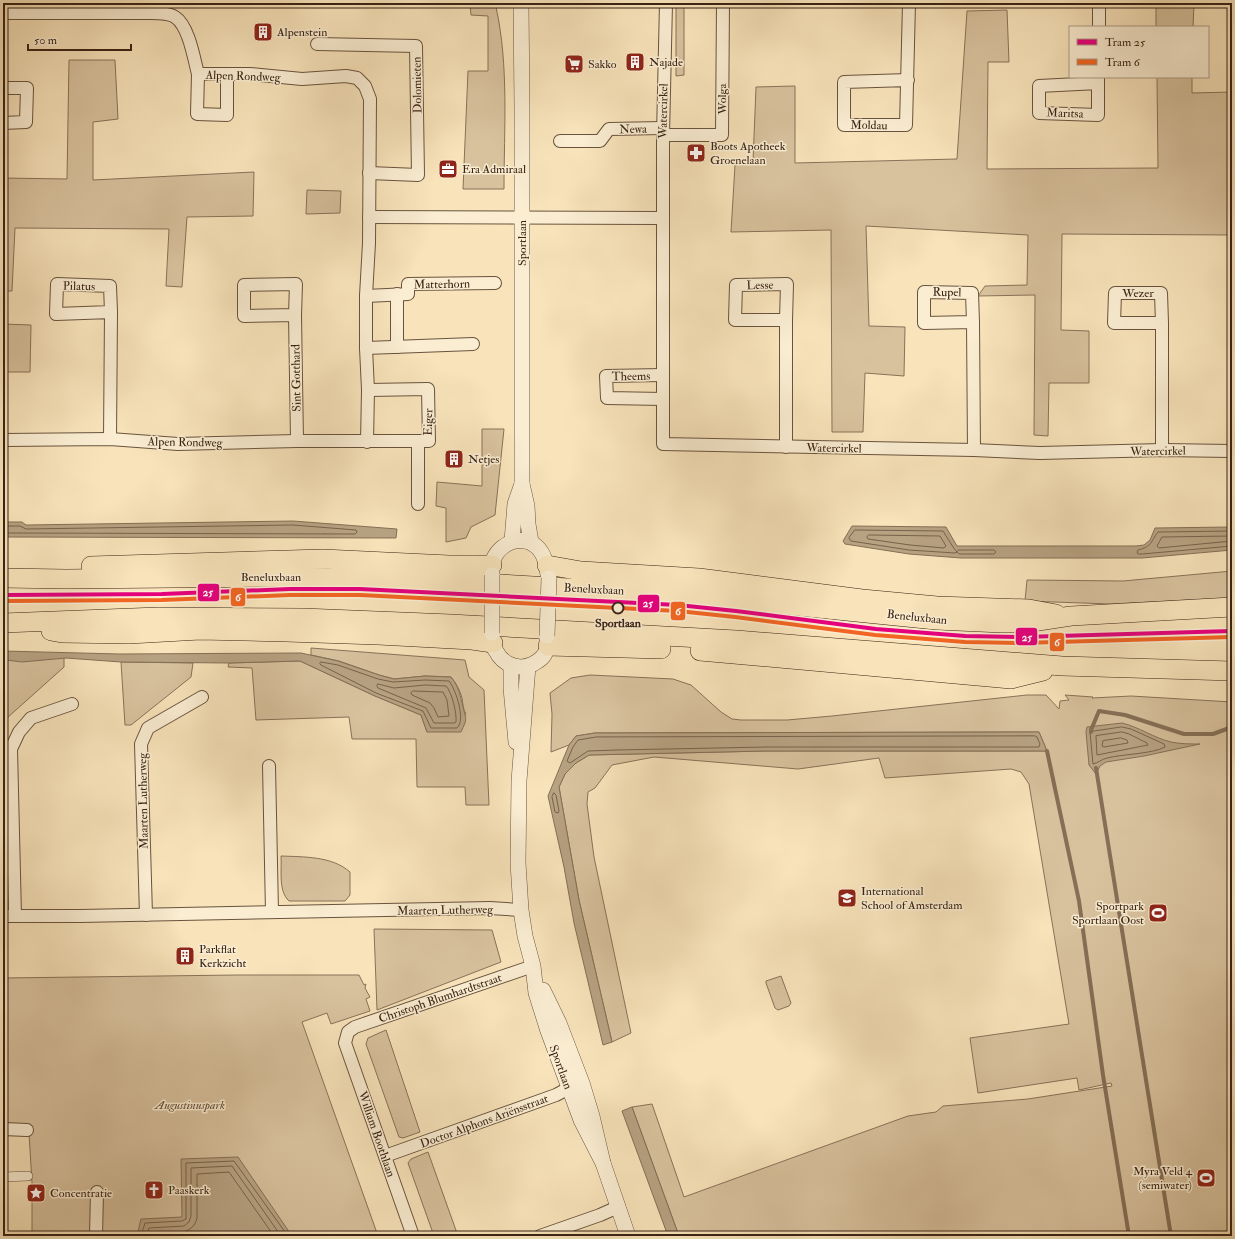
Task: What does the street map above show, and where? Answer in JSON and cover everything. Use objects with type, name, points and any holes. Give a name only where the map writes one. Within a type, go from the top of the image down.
[{"type":"main road","points":[[5,578],[65,567],[307,559],[449,565],[492,570]]},
{"type":"main road","points":[[548,572],[581,571],[699,578],[862,599],[937,606],[1029,608],[1071,616]]},
{"type":"main road","name":"Beneluxbaan","points":[[5,578],[348,577],[688,595],[936,620],[1025,623],[1071,616],[1232,608]]},
{"type":"main road","points":[[4,623],[158,617],[303,618],[736,640],[1062,666],[1232,671]]},
{"type":"main road","points":[[4,623],[62,633],[129,634],[200,630],[378,635],[472,640],[492,638]]},
{"type":"main road","points":[[548,641],[692,650],[1011,679],[1062,666]]},
{"type":"street","name":"Sportlaan","points":[[520,3],[522,107],[522,484],[527,506],[531,542]]},
{"type":"street","name":"Watercirkel","points":[[666,3],[663,132],[663,444],[974,450],[1040,453],[1162,450],[1232,451]]},
{"type":"street","name":"Wolga","points":[[663,132],[722,135],[723,3]]},
{"type":"street","name":"Moldau","points":[[908,80],[844,82],[844,124],[906,125],[908,80],[909,3]]},
{"type":"street","points":[[1099,3],[1099,26]]},
{"type":"street","name":"Alpen Rondweg","points":[[3,13],[151,8],[171,15],[181,22],[186,31],[198,74],[250,74],[302,79],[346,76],[357,78],[365,86],[370,99],[369,217],[366,296],[368,390],[367,442]]},
{"type":"street","name":"Dolomieten","points":[[317,44],[416,46],[418,175],[369,173]]},
{"type":"street","points":[[198,74],[197,114],[227,114],[228,74]]},
{"type":"street","name":"Maritsa","points":[[1098,80],[1098,115],[1039,112],[1039,86],[1098,80]]},
{"type":"street","points":[[3,88],[27,88],[26,122],[3,123]]},
{"type":"street","name":"Newa","points":[[560,141],[600,141],[609,129],[663,132]]},
{"type":"street","points":[[369,217],[663,218]]},
{"type":"street","name":"Matterhorn","points":[[366,296],[408,294],[408,284],[495,283]]},
{"type":"street","name":"Pilatus","points":[[110,439],[111,312],[110,286],[58,284],[56,314],[111,312]]},
{"type":"street","name":"Sint Gotthard","points":[[295,315],[244,316],[244,285],[296,284],[297,441]]},
{"type":"street","name":"Lesse","points":[[786,320],[735,320],[736,285],[787,284],[786,447]]},
{"type":"street","name":"Rupel","points":[[973,322],[924,323],[924,292],[972,293],[973,322],[974,450]]},
{"type":"street","name":"Wezer","points":[[1162,323],[1114,323],[1115,293],[1162,293],[1162,323],[1162,450]]},
{"type":"street","name":"Matterhorn","points":[[397,347],[398,294]]},
{"type":"street","points":[[366,348],[473,344]]},
{"type":"street","name":"Theems","points":[[663,375],[606,376],[607,398],[663,399]]},
{"type":"street","name":"Eiger","points":[[368,390],[428,389],[429,441],[418,441],[418,504]]},
{"type":"street","name":"Alpen Rondweg","points":[[3,440],[110,439],[178,444],[297,441],[418,441]]},
{"type":"street","name":"Sportlaan","points":[[512,541],[515,504],[522,484]]},
{"type":"street","points":[[521,540],[531,542],[539,549],[548,572],[548,641],[546,652],[540,660],[528,666],[517,667],[508,664],[500,657],[495,650],[492,638],[493,560],[501,548],[512,541],[521,540]]},
{"type":"street","name":"Sportlaan","points":[[511,665],[511,688],[519,780]]},
{"type":"street","name":"Sportlaan","points":[[528,666],[519,780],[518,863],[521,910],[525,936],[536,993],[548,1031],[575,1085],[581,1120],[603,1163],[628,1236]]},
{"type":"street","name":"Maarten Lutherweg","points":[[146,915],[141,744],[148,728],[202,698]]},
{"type":"street","name":"Maarten Lutherweg","points":[[72,704],[31,718],[19,732],[10,749],[9,916],[146,915],[490,908],[521,910]]},
{"type":"street","points":[[268,766],[272,912]]},
{"type":"street","name":"Christoph Blumhardtstraat","points":[[348,1032],[355,1027],[532,966]]},
{"type":"street","name":"William Boothlaan","points":[[348,1032],[345,1043],[413,1236]]},
{"type":"street","name":"Doctor Alphons Ariënsstraat","points":[[385,1156],[556,1095],[575,1085]]},
{"type":"street","points":[[3,1130],[26,1130]]},
{"type":"street","points":[[3,1177],[28,1176]]},
{"type":"street","points":[[96,1192],[96,1236]]},
{"type":"street","points":[[540,1236],[600,1215],[618,1207]]},
{"type":"green space","points":[[470,3],[490,3],[496,7],[503,52],[505,98],[504,189],[463,189],[468,71],[488,71],[488,16],[471,15]]},
{"type":"green space","points":[[676,3],[684,3],[684,75],[676,76]]},
{"type":"green space","points":[[1156,3],[1194,3],[1193,26],[1156,26]]},
{"type":"green space","points":[[1007,10],[1009,62],[988,62],[987,169],[1158,168],[1157,78],[1192,78],[1192,93],[1232,92],[1232,235],[1062,234],[1061,330],[1089,331],[1089,383],[1049,383],[1048,436],[1034,435],[1035,295],[978,296],[985,286],[1027,285],[1028,235],[866,226],[869,326],[905,327],[904,376],[865,373],[863,432],[832,432],[831,230],[731,232],[735,165],[753,162],[756,87],[795,86],[795,163],[957,159],[967,11]]},
{"type":"green space","points":[[69,60],[115,60],[118,119],[93,122],[93,180],[254,172],[253,216],[187,217],[182,287],[166,286],[169,229],[15,228],[12,291],[3,291],[3,178],[67,179]]},
{"type":"green space","points":[[307,190],[341,191],[340,213],[306,214]]},
{"type":"green space","points":[[3,324],[31,325],[30,372],[3,372]]},
{"type":"green space","points":[[482,429],[504,429],[495,515],[471,527],[466,538],[446,542],[446,508],[436,506],[437,482],[482,486]]},
{"type":"green space","points":[[1232,571],[1232,598],[1111,604],[1025,601],[1027,580],[1123,581]]},
{"type":"green space","points":[[311,648],[465,660],[469,677],[484,690],[489,805],[466,805],[465,787],[417,787],[416,739],[352,739],[349,717],[256,720],[252,668],[228,667],[229,663],[300,661],[375,696],[421,715],[427,732],[466,714],[460,692],[451,677],[425,676],[394,679],[339,661],[311,655]]},
{"type":"green space","points":[[3,653],[64,655],[64,667],[7,718],[3,719]]},
{"type":"green space","points":[[121,662],[193,663],[191,677],[131,725],[125,725]]},
{"type":"green space","name":"Sportpark Sportlaan Oost","points":[[590,675],[673,679],[691,685],[721,712],[732,719],[741,720],[787,720],[1027,695],[1046,695],[1059,709],[1060,701],[1069,700],[1065,695],[1093,697],[1092,698],[1131,696],[1232,702],[1232,1236],[679,1236],[632,1107],[652,1104],[684,1197],[908,1116],[936,1112],[943,1106],[1028,1099],[1112,1086],[1111,1083],[1079,1090],[1077,1078],[978,1093],[970,1038],[1069,1024],[1029,784],[1021,772],[1011,769],[885,778],[879,758],[798,769],[654,757],[612,765],[595,788],[588,792],[587,804],[594,857],[631,1033],[612,1042],[579,900],[559,787],[565,774],[576,763],[589,755],[766,751],[1047,751],[1039,732],[1027,732],[595,733],[576,736],[569,745],[551,752],[552,714],[550,693],[571,678]]},
{"type":"green space","points":[[281,856],[317,858],[343,867],[350,872],[350,895],[345,901],[289,901],[283,892],[281,880]]},
{"type":"green space","points":[[374,929],[492,930],[501,962],[377,1010]]},
{"type":"green space","name":"Augustinuspark","points":[[359,975],[364,985],[366,984],[365,988],[370,997],[366,999],[370,1011],[331,1024],[327,1013],[302,1022],[378,1236],[32,1236],[32,1183],[29,1133],[3,1130],[3,978]]},
{"type":"green space","points":[[781,976],[791,1003],[789,1006],[778,1010],[775,1008],[766,981]]},
{"type":"green space","points":[[386,1030],[420,1132],[403,1138],[399,1137],[366,1044],[368,1038]]},
{"type":"green space","points":[[428,1152],[458,1236],[434,1236],[408,1163],[411,1159]]},
{"type":"water","points":[[293,521],[397,529],[396,538],[3,537],[3,522],[22,522],[26,525]]},
{"type":"water","points":[[852,526],[946,527],[957,546],[1136,546],[1144,545],[1150,540],[1155,528],[1231,527],[1232,550],[1142,558],[961,558],[909,554],[845,544],[843,541]]},
{"type":"water","points":[[3,651],[119,654],[301,653],[338,661],[394,679],[425,676],[451,677],[459,691],[466,721],[461,732],[427,732],[421,715],[375,696],[300,661],[229,663],[121,662],[66,658],[22,662],[6,660],[3,656]]},
{"type":"water","points":[[1122,723],[1171,742],[1182,744],[1200,744],[1144,756],[1106,762],[1100,766],[1096,774],[1089,765],[1086,732],[1087,727]]},
{"type":"water","points":[[1039,732],[1047,751],[766,751],[589,755],[576,763],[565,774],[559,787],[579,900],[612,1042],[603,1045],[574,923],[564,867],[548,796],[569,745],[576,736],[595,733]]},
{"type":"water","points":[[632,1107],[679,1236],[668,1236],[622,1111]]},
{"type":"water","points":[[238,1157],[292,1236],[137,1236],[141,1219],[182,1217],[181,1159]]},
{"type":"waterway","points":[[1091,732],[1099,711],[1125,715],[1184,734],[1213,734],[1232,727]]},
{"type":"waterway","points":[[1047,751],[1079,901],[1103,1075],[1129,1236]]},
{"type":"waterway","points":[[1096,768],[1171,1236]]},
{"type":"tram line","name":"25","points":[[3,595],[162,594],[290,589],[360,589],[678,605],[876,629],[965,636],[1022,637],[1232,631]]},
{"type":"tram line","name":"6","points":[[3,601],[162,600],[290,595],[360,595],[678,611],[875,635],[965,642],[1022,643],[1232,637]]},
{"type":"place","name":"Alpenstein","points":[[263,32]]},
{"type":"place","name":"Najade","points":[[635,62]]},
{"type":"place","name":"Sakko","points":[[574,64]]},
{"type":"place","name":"Boots Apotheek Groenelaan","points":[[696,153]]},
{"type":"place","name":"Era Admiraal","points":[[448,169]]},
{"type":"place","name":"Netjes","points":[[454,459]]},
{"type":"place","name":"Sportlaan","points":[[618,608]]},
{"type":"place","name":"International School of Amsterdam","points":[[847,898]]},
{"type":"place","name":"Sportpark Sportlaan Oost","points":[[1158,913]]},
{"type":"place","name":"Parkflat Kerkzicht","points":[[185,956]]},
{"type":"place","name":"Myra Veld 4 (semiwater)","points":[[1206,1178]]},
{"type":"place","name":"Paaskerk","points":[[154,1190]]},
{"type":"place","name":"Concentratie","points":[[36,1193]]}]
